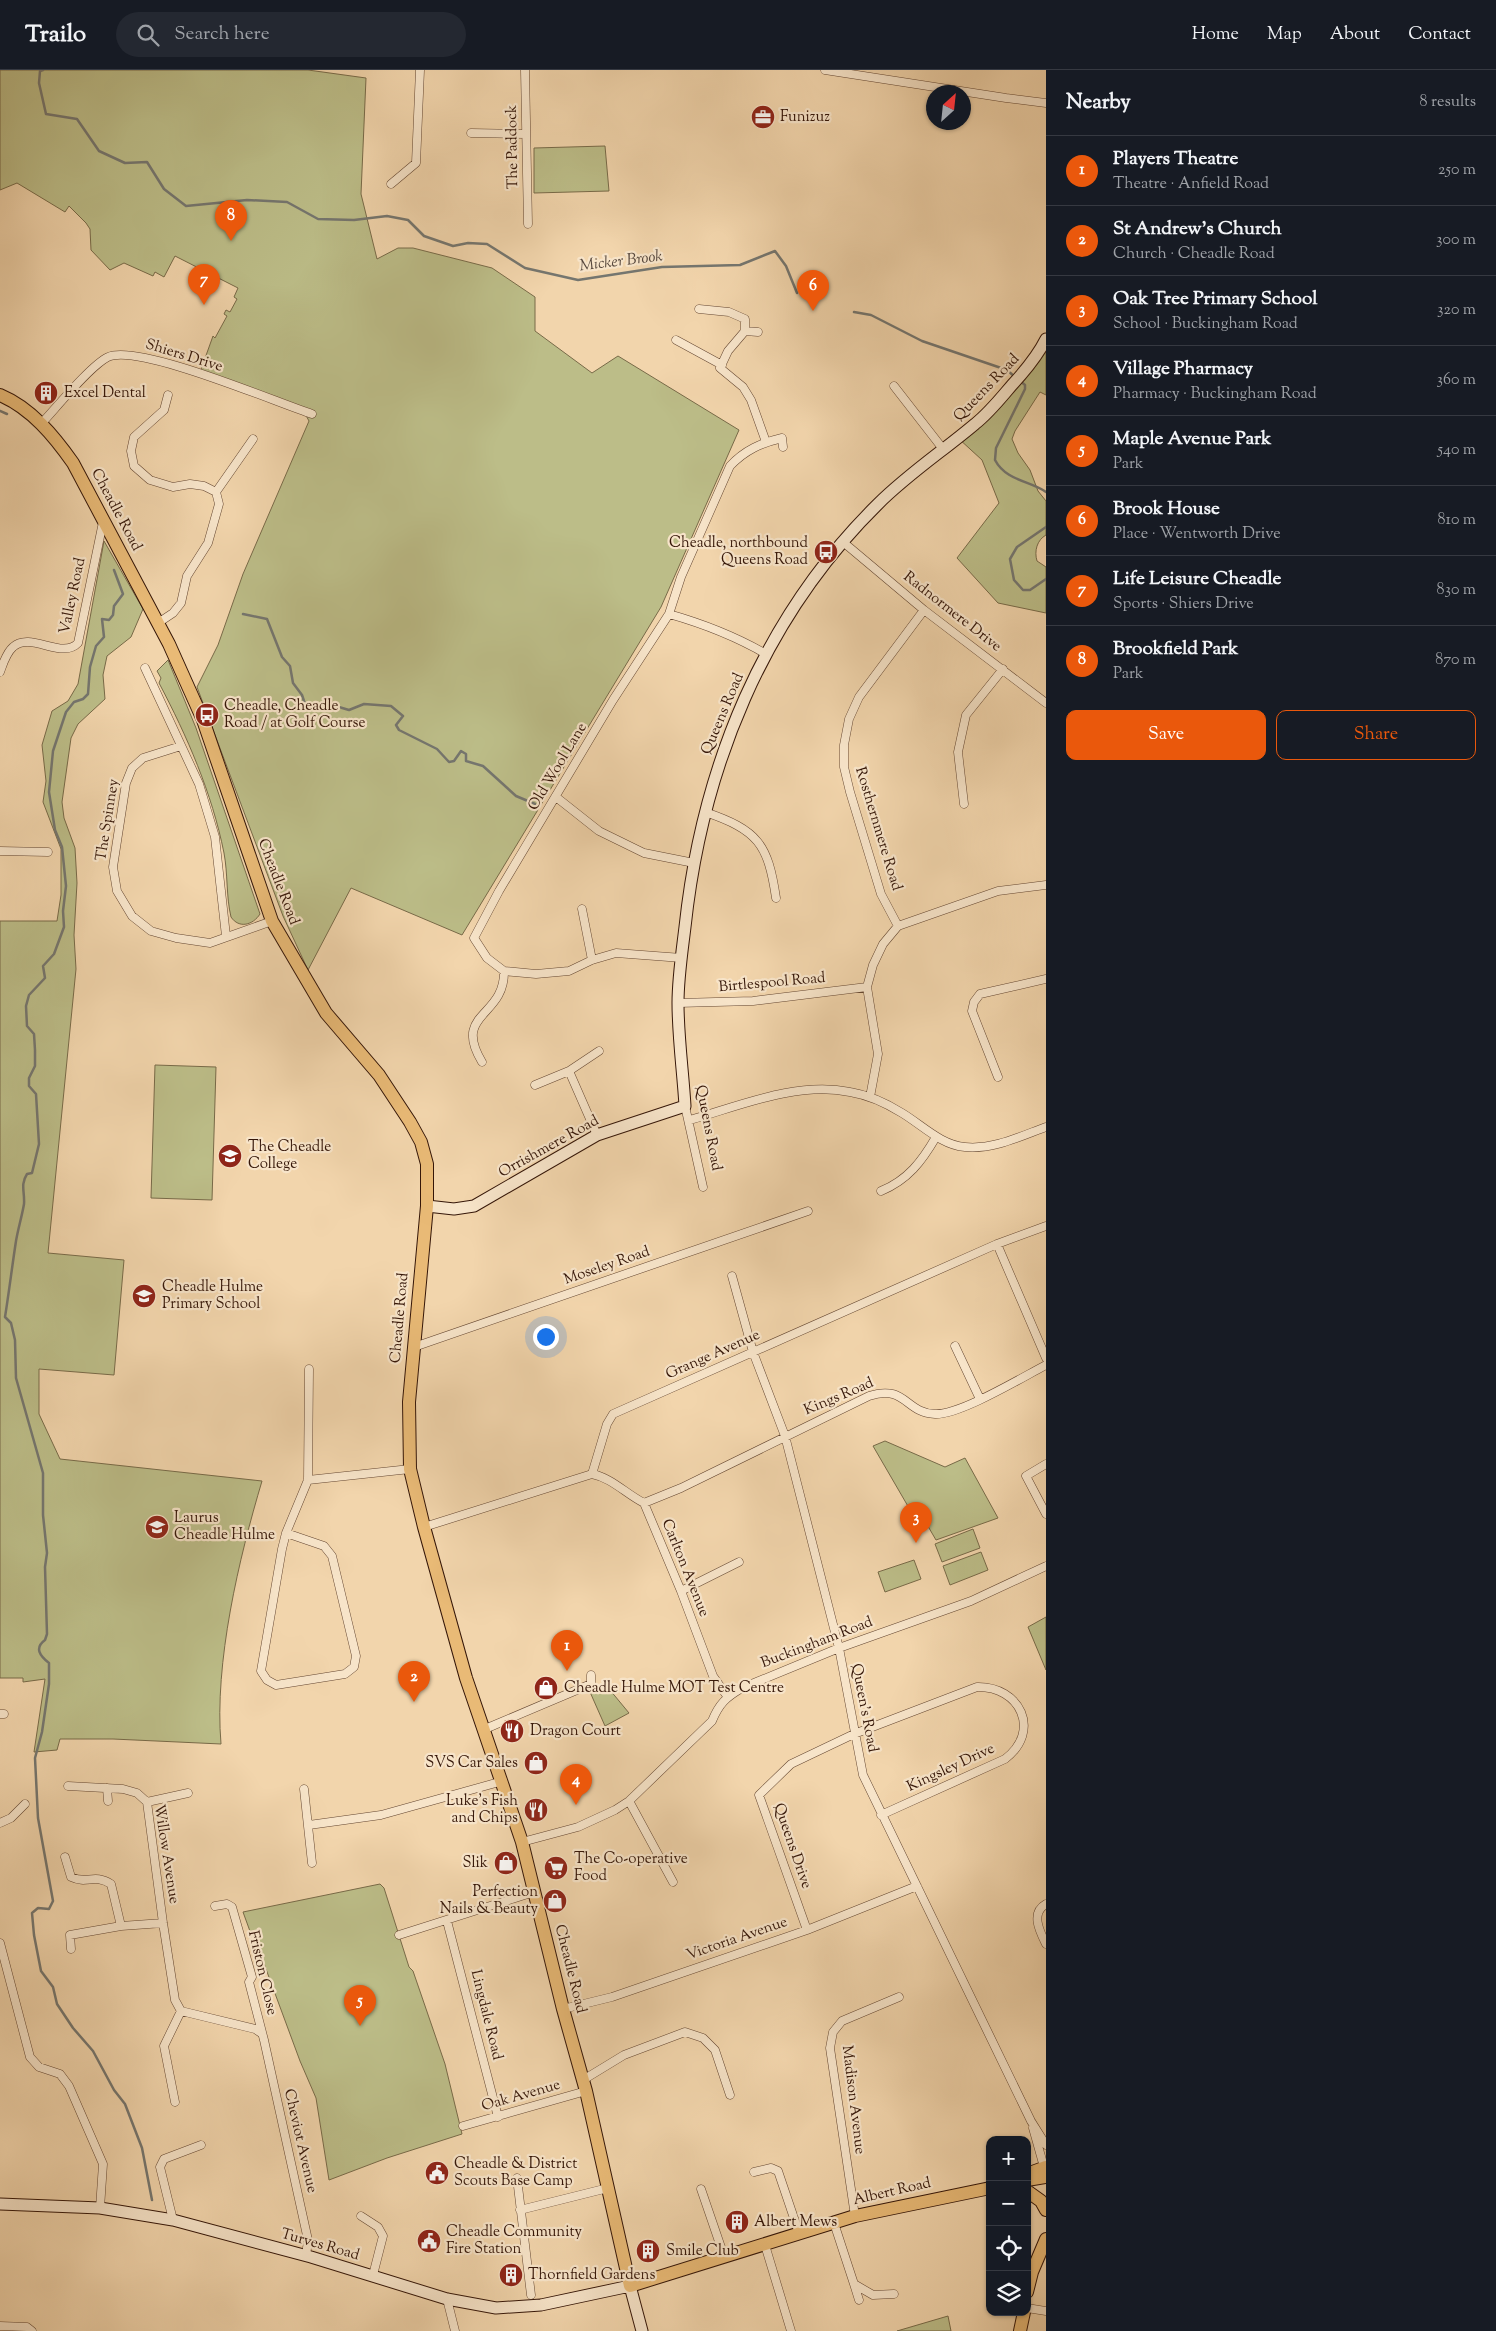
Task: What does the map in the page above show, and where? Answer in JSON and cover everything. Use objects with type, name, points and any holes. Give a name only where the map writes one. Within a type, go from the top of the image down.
[{"type":"main road","name":"Cheadle Road","points":[[0,395],[22,407],[41,424],[59,442],[73,463],[158,623],[203,720],[272,921],[326,1013],[379,1075],[421,1142],[427,1164],[427,1206],[409,1402],[410,1469],[466,1678],[503,1781],[522,1842],[563,2009],[585,2086],[630,2286]]},
{"type":"main road","points":[[1031,2173],[1046,2171]]},
{"type":"main road","points":[[1031,2178],[1046,2171]]},
{"type":"main road","name":"Albert Road","points":[[630,2286],[855,2216],[986,2189]]},
{"type":"main road","points":[[1031,2194],[1041,2201],[1046,2210]]},
{"type":"main road","points":[[1031,2276],[1046,2239]]},
{"type":"main road","points":[[1020,2331],[1023,2316]]},
{"type":"street","points":[[391,184],[416,163],[420,70]]},
{"type":"street","name":"The Paddock","points":[[525,70],[528,224]]},
{"type":"street","points":[[826,70],[1006,98],[1046,102]]},
{"type":"street","points":[[471,132],[526,134]]},
{"type":"street","points":[[699,309],[729,312],[745,319],[745,331],[728,351],[720,368],[743,386],[751,400],[766,442],[782,438],[783,447]]},
{"type":"street","points":[[745,331],[758,332]]},
{"type":"street","name":"Queens Road","points":[[704,1187],[690,1120],[685,1106],[678,1003],[694,862],[721,754],[748,689],[766,654],[801,596],[843,542],[878,503],[974,425],[1000,399],[1037,356],[1046,339]]},
{"type":"street","points":[[676,340],[722,365]]},
{"type":"street","name":"Shiers Drive","points":[[41,424],[102,362],[117,354],[141,356],[172,365],[312,414]]},
{"type":"street","points":[[894,386],[943,449]]},
{"type":"street","points":[[168,395],[164,410],[134,437],[130,452],[134,466],[150,480],[174,487],[190,484],[204,486],[216,492]]},
{"type":"street","points":[[158,623],[173,613],[180,603],[187,576],[208,543],[219,504],[216,492],[253,439]]},
{"type":"street","name":"Old Wool Lane","points":[[504,971],[487,958],[474,938],[499,891],[613,700],[669,614],[681,577],[730,466],[741,454],[766,442]]},
{"type":"street","name":"Valley Road","points":[[0,672],[9,652],[17,644],[26,643],[69,648],[74,647],[78,642],[104,521]]},
{"type":"street","name":"Radnormere Drive","points":[[843,542],[924,610],[1046,703]]},
{"type":"street","name":"Rosthernmere Road","points":[[898,926],[881,894],[850,792],[844,768],[844,745],[849,719],[859,698],[924,610]]},
{"type":"street","points":[[669,614],[707,624],[737,637],[766,654]]},
{"type":"street","points":[[145,668],[199,784],[215,837],[226,936]]},
{"type":"street","points":[[964,804],[958,752],[966,715],[1003,669]]},
{"type":"street","name":"The Spinney","points":[[181,746],[143,758],[132,768],[126,783],[114,867],[117,890],[132,916],[151,931],[176,938],[210,943],[272,921]]},
{"type":"street","points":[[556,797],[599,830],[644,853],[694,862]]},
{"type":"street","points":[[705,812],[731,821],[754,836],[766,852],[772,872],[776,898]]},
{"type":"street","points":[[0,851],[48,852]]},
{"type":"street","points":[[870,1097],[878,1054],[867,987],[873,965],[883,944],[898,926],[998,891],[1046,885]]},
{"type":"street","points":[[582,909],[592,960]]},
{"type":"street","points":[[482,1062],[474,1048],[471,1035],[475,1025],[496,1001],[505,985],[504,971],[536,974],[569,971],[592,960],[616,954],[682,958]]},
{"type":"street","points":[[998,1077],[972,1011],[974,1002],[980,994],[1046,979]]},
{"type":"street","name":"Birtlespool Road","points":[[678,1003],[753,1001],[867,987]]},
{"type":"street","points":[[535,1085],[569,1071],[599,1052]]},
{"type":"street","points":[[569,1071],[597,1135]]},
{"type":"street","points":[[690,1120],[783,1094],[819,1089],[848,1091],[870,1097],[902,1113],[936,1137],[964,1147],[990,1146],[1046,1127]]},
{"type":"street","name":"Orrishmere Road","points":[[427,1206],[454,1209],[474,1206],[597,1135],[685,1106]]},
{"type":"street","points":[[881,1191],[897,1185],[914,1170],[936,1137]]},
{"type":"street","name":"Moseley Road","points":[[414,1347],[808,1211]]},
{"type":"street","name":"Grange Avenue","points":[[592,1474],[607,1424],[613,1414],[997,1244],[1046,1226]]},
{"type":"street","points":[[997,1244],[1046,1358]]},
{"type":"street","name":"Queen's Road","points":[[732,1276],[753,1352],[785,1436],[839,1648],[854,1734],[864,1774],[881,1815],[1031,2121],[1046,2145]]},
{"type":"street","points":[[955,1346],[980,1399]]},
{"type":"street","name":"Kings Road","points":[[644,1503],[681,1488],[785,1436],[881,1392],[892,1392],[922,1412],[946,1414],[1046,1365]]},
{"type":"street","points":[[286,1533],[324,1546],[332,1556],[356,1656],[354,1667],[345,1674],[276,1684],[267,1680],[261,1671],[286,1533],[308,1480],[309,1369]]},
{"type":"street","points":[[1046,1464],[1026,1476],[1046,1514]]},
{"type":"street","points":[[308,1480],[410,1469]]},
{"type":"street","points":[[424,1527],[592,1474],[605,1477],[632,1497],[644,1503]]},
{"type":"street","name":"Carlton Avenue","points":[[644,1503],[681,1591],[713,1676],[727,1696]]},
{"type":"street","points":[[681,1591],[739,1562]]},
{"type":"street","name":"Buckingham Road","points":[[727,1696],[839,1648],[971,1601],[1046,1566]]},
{"type":"street","points":[[485,1729],[591,1684],[592,1675]]},
{"type":"street","name":"Kingsley Drive","points":[[854,1734],[976,1687],[991,1686],[1004,1692],[1014,1700],[1021,1714],[1023,1739],[1016,1750],[1005,1759],[881,1815]]},
{"type":"street","points":[[522,1842],[578,1827],[629,1801],[712,1721],[719,1705],[727,1696]]},
{"type":"street","name":"Queens Drive","points":[[807,1930],[760,1795],[791,1764],[854,1734]]},
{"type":"street","points":[[309,1825],[381,1815],[503,1781]]},
{"type":"street","name":"Willow Avenue","points":[[68,1786],[107,1788],[137,1793],[147,1802],[162,1923],[175,2000],[181,2011]]},
{"type":"street","points":[[107,1788],[108,1802]]},
{"type":"street","points":[[304,1789],[312,1863]]},
{"type":"street","points":[[147,1802],[188,1793]]},
{"type":"street","points":[[629,1801],[673,1882]]},
{"type":"street","points":[[0,1823],[11,1818],[25,1804]]},
{"type":"street","points":[[66,1857],[71,1877],[79,1881],[101,1878],[111,1884],[121,1926]]},
{"type":"street","name":"Victoria Avenue","points":[[563,2009],[612,1997],[807,1930],[917,1886]]},
{"type":"street","points":[[399,1935],[534,1892]]},
{"type":"street","name":"Friston Close","points":[[215,1906],[227,1904],[232,1907],[252,1977],[249,1982],[261,2033]]},
{"type":"street","points":[[1046,1904],[1041,1907],[1037,1916],[1038,1926],[1046,1944]]},
{"type":"street","name":"Lingdale Road","points":[[448,1920],[498,2117]]},
{"type":"street","name":"Willow Avenue","points":[[71,1948],[70,1935],[121,1926],[162,1923]]},
{"type":"street","points":[[0,1943],[30,2057],[39,2067],[60,2074],[68,2086],[103,2164],[100,2208]]},
{"type":"street","name":"Madison Avenue","points":[[855,2216],[830,2048],[833,2032],[842,2021],[899,1997]]},
{"type":"street","points":[[175,2102],[164,2046],[181,2011],[255,2029],[261,2033]]},
{"type":"street","name":"Oak Avenue","points":[[463,2126],[498,2117],[585,2086],[624,2055],[685,2032],[703,2038],[715,2050],[730,2095]]},
{"type":"street","name":"Cheviot Avenue","points":[[261,2033],[308,2240],[306,2256]]},
{"type":"street","name":"Queen's Road","points":[[1031,2121],[1046,2171]]},
{"type":"street","points":[[174,2220],[160,2168],[164,2160],[201,2145]]},
{"type":"street","points":[[754,2172],[771,2168],[778,2170],[799,2233]]},
{"type":"street","points":[[517,2178],[531,2295]]},
{"type":"street","points":[[520,2210],[608,2188]]},
{"type":"street","points":[[701,2189],[724,2256]]},
{"type":"street","name":"Turves Road","points":[[0,2204],[100,2208],[174,2220],[373,2275],[446,2299],[496,2308],[541,2305],[630,2286]]},
{"type":"street","points":[[361,2216],[378,2227],[383,2236],[373,2275]]},
{"type":"street","points":[[834,2223],[859,2300]]},
{"type":"street","points":[[765,2245],[791,2331]]},
{"type":"street","points":[[854,2284],[873,2295],[894,2294]]},
{"type":"street","points":[[630,2286],[642,2331]]},
{"type":"street","points":[[446,2299],[454,2331]]},
{"type":"street","points":[[1031,2309],[1046,2311]]},
{"type":"street","points":[[0,2326],[28,2327],[32,2331]]},
{"type":"green space","points":[[0,70],[308,70],[366,78],[361,194],[377,259],[398,248],[413,248],[492,268],[535,297],[535,331],[592,373],[618,356],[739,430],[661,607],[462,935],[351,888],[308,970],[283,916],[197,687],[218,645],[243,574],[309,421],[304,412],[199,375],[213,336],[215,338],[227,316],[224,314],[226,310],[230,312],[237,299],[234,297],[238,288],[175,256],[164,277],[155,272],[153,276],[124,263],[110,270],[91,250],[90,229],[69,206],[65,212],[17,183],[0,190]]},
{"type":"green space","points":[[605,146],[609,191],[534,193],[534,148]]},
{"type":"green space","points":[[1046,339],[1046,395],[1040,392],[1015,431],[1012,439],[1018,453],[1030,470],[1038,491],[1046,501],[1046,535],[1038,543],[1036,553],[1037,561],[1046,567],[1046,613],[998,603],[957,558],[999,503],[982,460],[958,438],[974,425]]},
{"type":"green space","points":[[104,541],[143,609],[131,637],[107,656],[103,675],[105,699],[78,724],[71,738],[62,802],[64,818],[75,848],[77,883],[74,935],[76,969],[48,1253],[124,1260],[114,1375],[39,1369],[39,1414],[60,1459],[262,1481],[245,1543],[230,1611],[221,1680],[221,1744],[113,1739],[60,1739],[57,1750],[34,1752],[45,1679],[23,1682],[23,1678],[0,1678],[0,921],[57,921],[61,895],[61,849],[43,802],[46,781],[42,745],[52,711],[68,701],[78,684]]},
{"type":"green space","points":[[168,660],[196,728],[260,914],[250,923],[238,923],[231,917],[224,853],[213,809],[189,744],[159,683],[161,678],[157,671]]},
{"type":"green space","points":[[155,1065],[216,1067],[212,1200],[151,1198]]},
{"type":"green space","points":[[885,1441],[945,1467],[965,1458],[998,1518],[936,1540],[915,1504],[909,1508],[873,1446]]},
{"type":"green space","points":[[973,1529],[980,1548],[942,1562],[935,1544]]},
{"type":"green space","points":[[981,1552],[988,1570],[950,1585],[943,1566]]},
{"type":"green space","points":[[914,1560],[921,1579],[885,1592],[878,1572]]},
{"type":"green space","points":[[1046,1617],[1046,1670],[1028,1627]]},
{"type":"green space","points":[[605,1684],[629,1713],[605,1726],[590,1692]]},
{"type":"green space","points":[[380,1884],[384,1888],[409,1967],[413,1971],[445,2064],[462,2134],[387,2158],[329,2180],[316,2098],[243,1912]]},
{"type":"green space","points":[[948,2316],[951,2331],[897,2331]]},
{"type":"waterway","name":"Micker Brook","points":[[43,70],[40,71],[39,83],[46,114],[77,119],[99,151],[125,163],[147,162],[164,189],[186,206],[247,200],[287,202],[318,219],[354,220],[387,216],[408,220],[424,236],[453,246],[468,243],[487,244],[525,268],[578,280],[662,267],[740,265],[775,251],[786,266],[797,293]]},
{"type":"waterway","name":"Micker Brook","points":[[854,312],[871,315],[922,341],[1007,370],[1015,377]]},
{"type":"waterway","name":"Micker Brook","points":[[1019,380],[1025,385],[1025,389],[996,448],[995,460],[1000,467],[1012,476],[1046,492]]},
{"type":"waterway","points":[[0,411],[7,414]]},
{"type":"waterway","name":"Micker Brook","points":[[1046,527],[1017,547],[1010,559],[1014,580],[1023,590],[1030,590],[1046,579]]},
{"type":"waterway","points":[[114,570],[123,594],[114,606],[113,615],[109,620],[102,619],[104,637],[96,646],[90,667],[88,694],[83,699],[74,702],[66,712],[53,751],[49,792],[55,830],[62,847],[66,886],[63,911],[64,927],[54,954],[43,966],[45,978],[29,995],[26,1006],[27,1026],[34,1034],[35,1066],[29,1078],[29,1086],[36,1094],[39,1144],[32,1173],[27,1174],[24,1182],[24,1204],[16,1241],[5,1317],[11,1323],[15,1340],[16,1378],[43,1473],[43,1515],[47,1553],[45,1567],[47,1634],[39,1649],[43,1658],[49,1663],[49,1684],[42,1732],[35,1758],[38,1818],[53,1901],[49,1909],[38,1908],[32,1913],[34,1935],[41,1971],[53,1987],[57,2004],[73,2028],[93,2051],[114,2090],[125,2104],[142,2148],[152,2200]]},
{"type":"waterway","points":[[243,614],[267,619],[282,657],[290,666],[293,683],[302,695],[306,707],[318,709],[332,705],[349,710],[364,704],[391,706],[403,716],[396,725],[399,730],[437,749],[449,762],[454,761],[461,751],[466,754],[466,761],[483,766],[516,796],[535,804]]},
{"type":"place","name":"Funizuz","points":[[763,117]]},
{"type":"place","name":"Brookfield Park","points":[[231,241]]},
{"type":"place","name":"Life Leisure Cheadle","points":[[204,305]]},
{"type":"place","name":"Brook House","points":[[813,311]]},
{"type":"place","name":"Excel Dental","points":[[46,393]]},
{"type":"place","name":"Cheadle, northbound Queens Road","points":[[826,552]]},
{"type":"place","name":"Cheadle, Cheadle Road / at Golf Course","points":[[207,715]]},
{"type":"place","name":"The Cheadle College","points":[[230,1156]]},
{"type":"place","name":"Cheadle Hulme Primary School","points":[[144,1296]]},
{"type":"place","name":"Laurus Cheadle Hulme","points":[[157,1527]]},
{"type":"place","name":"Oak Tree Primary School","points":[[916,1543]]},
{"type":"place","name":"Players Theatre","points":[[567,1671]]},
{"type":"place","name":"Cheadle Hulme MOT Test Centre","points":[[546,1688]]},
{"type":"place","name":"St Andrew's Church","points":[[414,1702]]},
{"type":"place","name":"Dragon Court","points":[[512,1731]]},
{"type":"place","name":"SVS Car Sales","points":[[536,1763]]},
{"type":"place","name":"Village Pharmacy","points":[[576,1805]]},
{"type":"place","name":"Luke's Fish and Chips","points":[[536,1810]]},
{"type":"place","name":"Slik","points":[[506,1863]]},
{"type":"place","name":"The Co-operative Food","points":[[556,1868]]},
{"type":"place","name":"Perfection Nails & Beauty","points":[[555,1901]]},
{"type":"place","name":"Maple Avenue Park","points":[[360,2026]]},
{"type":"place","name":"Cheadle & District Scouts Base Camp","points":[[437,2173]]},
{"type":"place","name":"Albert Mews","points":[[737,2222]]},
{"type":"place","name":"Cheadle Community Fire Station","points":[[429,2241]]},
{"type":"place","name":"Smile Club","points":[[648,2251]]},
{"type":"place","name":"Thornfield Gardens","points":[[511,2275]]}]
